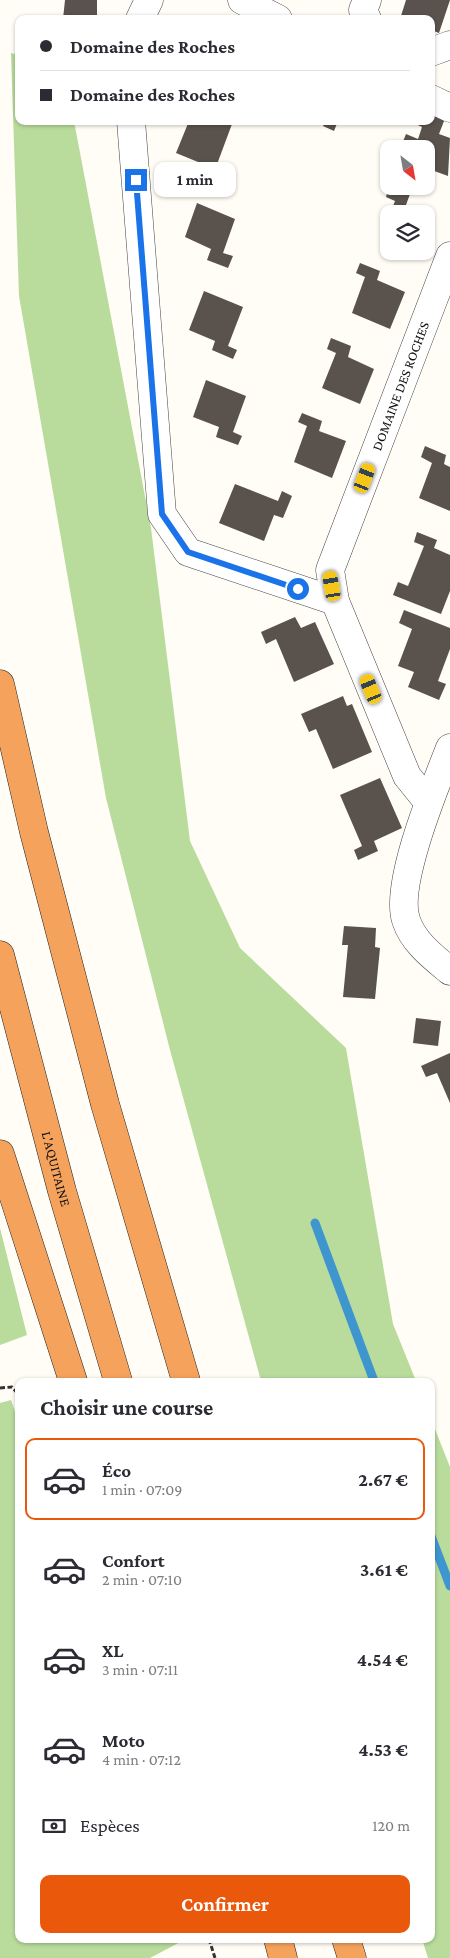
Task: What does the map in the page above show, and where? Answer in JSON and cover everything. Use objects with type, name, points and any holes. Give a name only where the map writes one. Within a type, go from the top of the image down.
[{"type":"highway","points":[[0,684],[34,832],[105,1104],[185,1378]]},
{"type":"highway","name":"L'AQUITAINE","points":[[0,955],[62,1191],[117,1378]]},
{"type":"highway","points":[[0,1154],[72,1378]]},
{"type":"highway","points":[[279,1943],[284,1958]]},
{"type":"highway","points":[[347,1943],[352,1958]]},
{"type":"street","points":[[142,15],[149,0]]},
{"type":"street","points":[[242,0],[270,15]]},
{"type":"street","points":[[365,15],[363,10],[366,0]]},
{"type":"street","points":[[435,51],[450,45]]},
{"type":"street","points":[[435,100],[450,108]]},
{"type":"street","points":[[131,125],[162,514],[188,552],[335,601]]},
{"type":"street","name":"DOMAINE DES ROCHES","points":[[430,814],[407,776],[335,601],[330,570],[450,256]]},
{"type":"street","points":[[449,752],[430,814],[405,882],[406,919],[415,937],[428,953],[450,971]]},
{"type":"path","points":[[0,1388],[12,1387],[15,1390]]},
{"type":"path","points":[[210,1943],[215,1958]]},
{"type":"green space","points":[[11,53],[15,54],[15,125],[75,125],[151,528],[190,841],[240,948],[346,1048],[393,1324],[415,1378],[260,1378],[170,1050],[106,798],[19,296]]},
{"type":"green space","points":[[0,1228],[27,1335],[0,1345]]},
{"type":"green space","points":[[11,1400],[15,1412],[15,1943],[178,1943],[150,1958],[0,1958],[0,1403]]},
{"type":"green space","points":[[435,1429],[450,1467],[450,1958],[428,1958],[423,1943],[435,1943]]},
{"type":"building","points":[[65,0],[97,0],[97,15],[63,15]]},
{"type":"building","points":[[406,0],[450,0],[439,33],[435,32],[435,15],[401,15]]},
{"type":"building","points":[[435,112],[446,116],[439,134],[450,138],[448,176],[435,171],[435,140],[404,140],[406,134],[418,139],[422,127],[418,125],[435,125]]},
{"type":"building","points":[[187,125],[232,125],[216,167],[224,171],[220,181],[200,173],[203,164],[176,153]]},
{"type":"building","points":[[323,125],[336,125],[334,131]]},
{"type":"building","points":[[387,195],[410,195],[406,205],[393,205],[395,201],[386,197]]},
{"type":"building","points":[[197,203],[235,219],[223,253],[233,256],[228,268],[207,260],[211,249],[185,237]]},
{"type":"building","points":[[360,263],[380,271],[377,280],[405,292],[390,329],[352,313],[365,277],[356,273]]},
{"type":"building","points":[[204,291],[243,307],[228,346],[237,350],[233,359],[212,350],[215,341],[189,330]]},
{"type":"building","points":[[331,338],[351,346],[348,357],[374,369],[360,404],[322,388],[336,353],[327,349]]},
{"type":"building","points":[[206,380],[246,396],[233,432],[242,436],[238,445],[216,437],[219,427],[193,417]]},
{"type":"building","points":[[302,413],[322,421],[319,431],[346,441],[332,478],[294,462],[307,426],[298,422]]},
{"type":"building","points":[[425,446],[446,455],[444,464],[450,467],[450,511],[419,498],[432,463],[421,457]]},
{"type":"building","points":[[235,484],[278,501],[282,491],[292,496],[283,518],[274,515],[264,541],[219,523]]},
{"type":"building","points":[[417,532],[437,540],[434,548],[450,555],[450,591],[441,614],[393,595],[398,582],[408,586],[424,546],[414,542]]},
{"type":"building","points":[[404,610],[450,628],[450,649],[438,681],[446,684],[439,700],[408,687],[414,672],[398,666],[412,629],[399,623]]},
{"type":"building","points":[[295,617],[301,628],[315,622],[334,664],[294,682],[276,639],[266,644],[261,632]]},
{"type":"building","points":[[343,696],[347,706],[352,704],[372,752],[333,769],[316,729],[309,732],[301,714]]},
{"type":"building","points":[[380,778],[402,828],[374,841],[378,851],[358,860],[354,850],[362,846],[340,795]]},
{"type":"building","points":[[344,926],[376,928],[375,947],[380,948],[375,999],[343,997],[348,945],[342,945]]},
{"type":"building","points":[[416,1018],[441,1021],[438,1046],[413,1043]]},
{"type":"building","points":[[450,1053],[450,1103],[437,1073],[426,1077],[421,1066]]},
{"type":"waterway","points":[[315,1223],[373,1378]]},
{"type":"waterway","points":[[435,1547],[450,1586]]},
{"type":"route","points":[[136,180],[162,514],[188,552],[298,589]]}]
